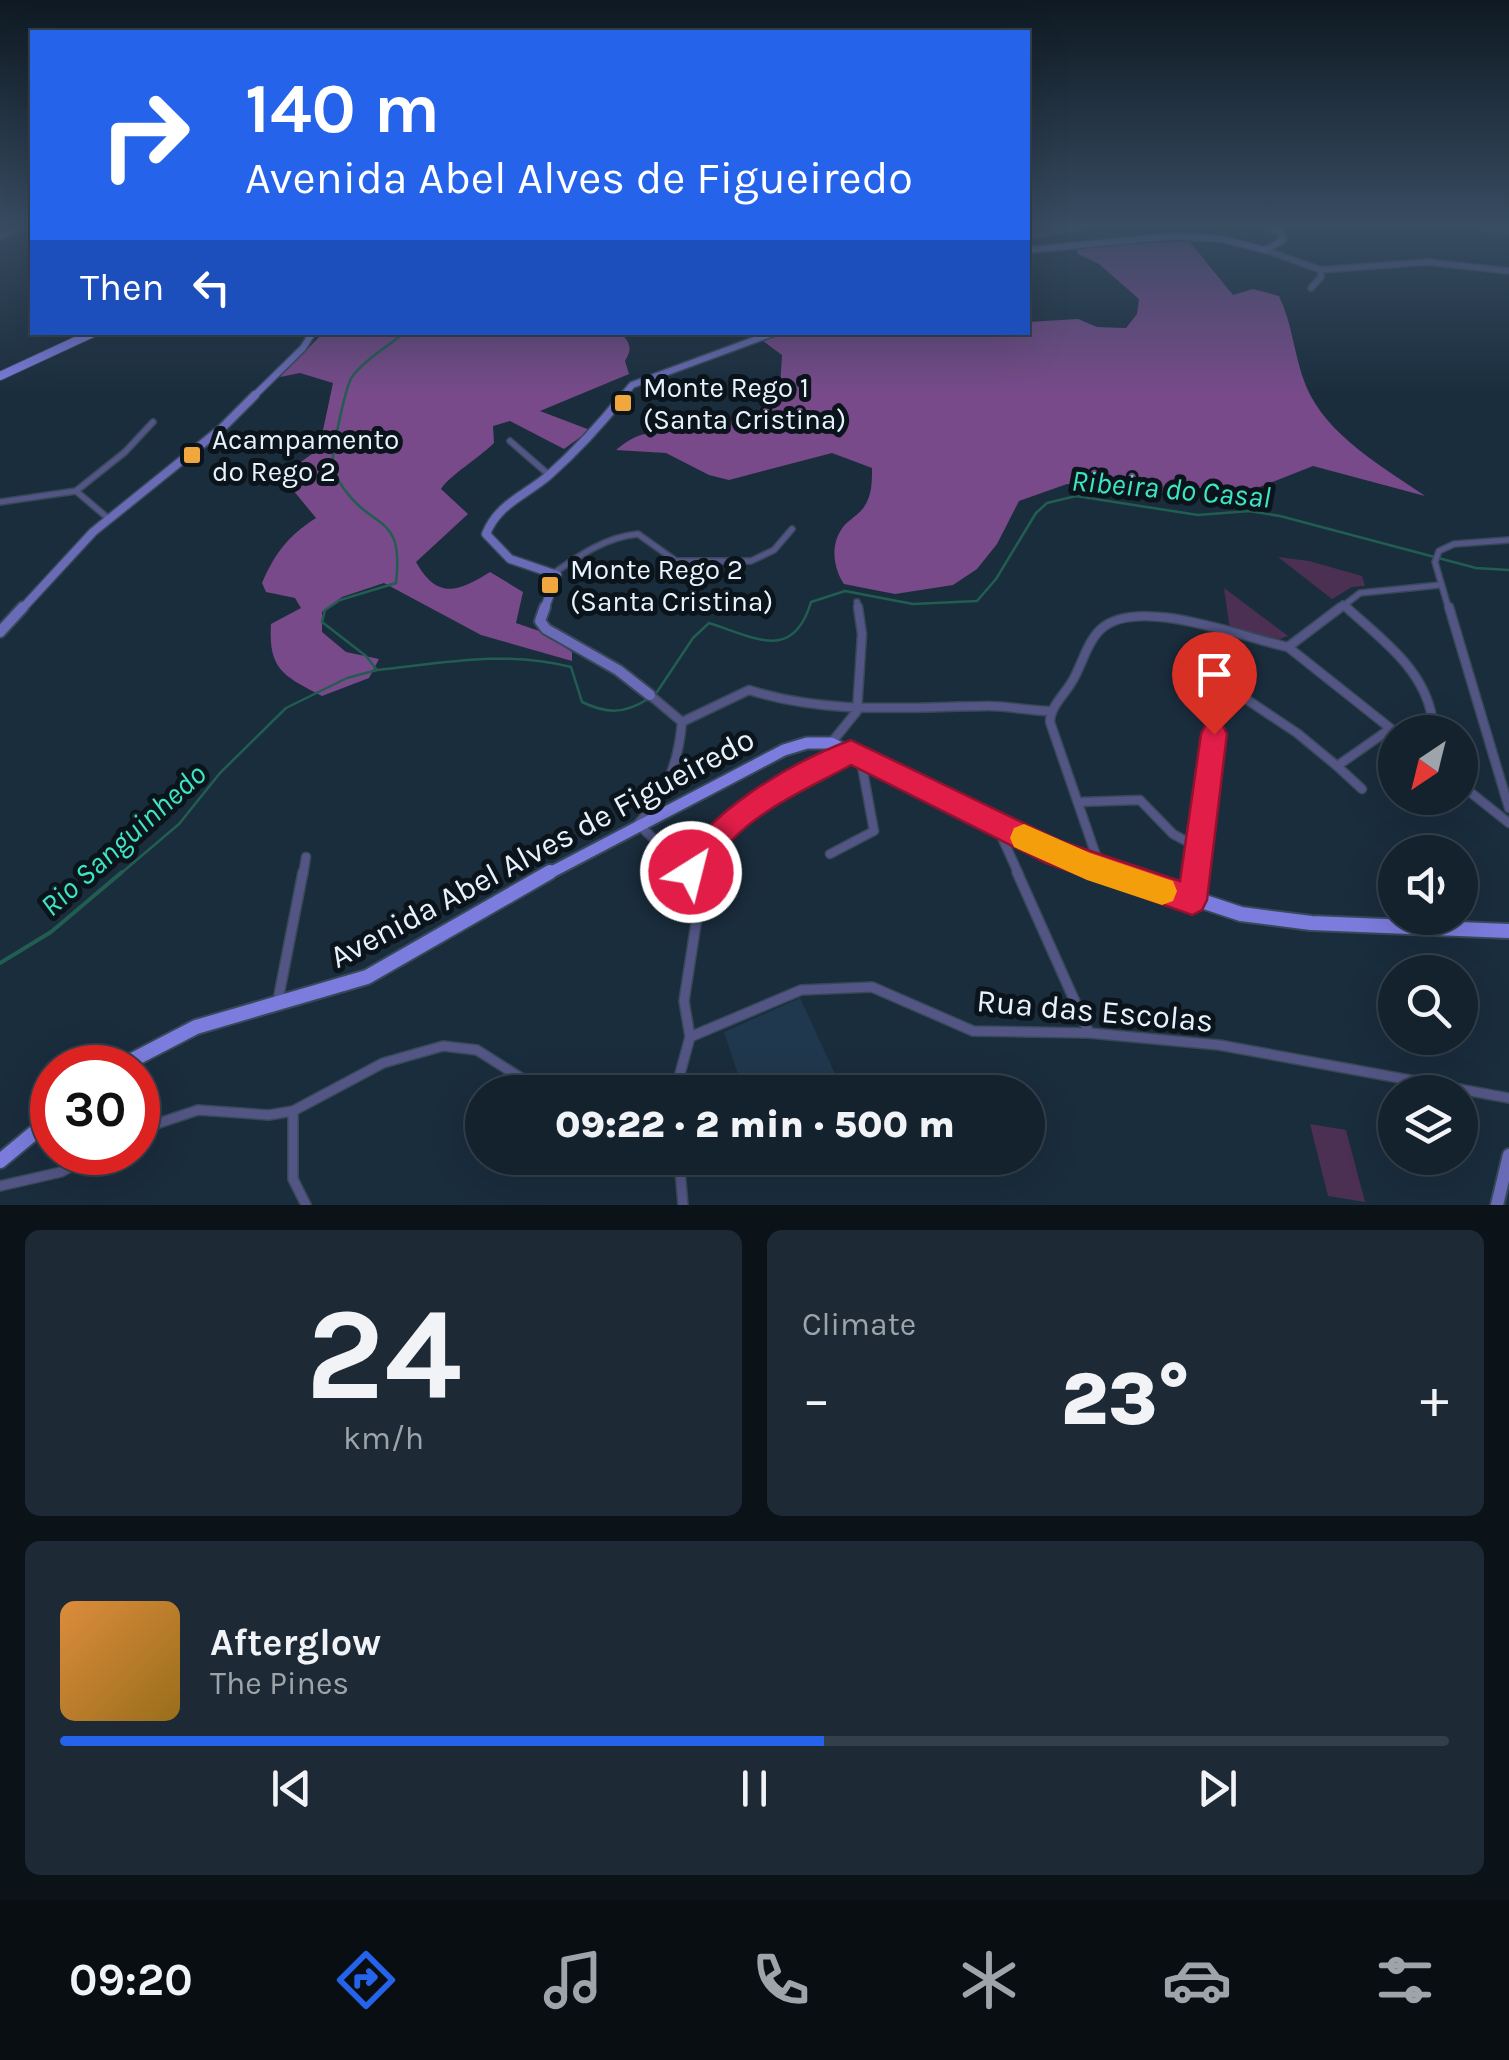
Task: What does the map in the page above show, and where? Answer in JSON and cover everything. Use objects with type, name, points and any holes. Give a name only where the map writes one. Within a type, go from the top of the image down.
[{"type":"main road","points":[[0,376],[91,335]]},
{"type":"main road","name":"Avenida Abel Alves de Figueiredo","points":[[153,1045],[205,1024],[328,994],[367,977],[638,824],[784,750],[808,742],[831,743]]},
{"type":"main road","points":[[831,743],[1102,871],[1240,914],[1311,923],[1509,931]]},
{"type":"main road","points":[[0,1162],[30,1137]]},
{"type":"street","points":[[1311,288],[1316,283]]},
{"type":"street","points":[[0,632],[109,519],[222,428],[311,335]]},
{"type":"street","points":[[682,722],[618,670],[546,629],[540,621],[557,578],[554,573],[510,559],[486,534],[494,514],[548,474],[598,428],[632,385],[768,335]]},
{"type":"street","points":[[0,502],[76,491],[125,452],[152,422]]},
{"type":"street","points":[[510,441],[548,474]]},
{"type":"street","points":[[76,491],[109,519]]},
{"type":"street","points":[[554,573],[589,549],[627,535],[638,534],[676,561],[751,561],[774,550],[792,530]]},
{"type":"street","points":[[1509,540],[1454,544],[1440,550],[1435,562],[1509,808]]},
{"type":"street","points":[[1288,647],[1360,593],[1440,585]]},
{"type":"street","points":[[831,743],[857,710],[862,634],[856,602]]},
{"type":"street","points":[[1343,604],[1418,678],[1432,702],[1432,715]]},
{"type":"street","points":[[1102,871],[1050,722],[1050,711],[1072,688],[1098,630],[1123,616],[1138,614],[1166,619],[1288,647],[1378,719]]},
{"type":"street","points":[[682,722],[749,690],[789,703],[857,710],[1001,706],[1050,711]]},
{"type":"street","points":[[1240,695],[1296,732],[1362,789]]},
{"type":"street","points":[[680,1075],[690,1037],[684,1001],[701,905],[700,891],[691,872],[638,824],[669,792],[682,722]]},
{"type":"street","points":[[1192,900],[1214,734]]},
{"type":"street","points":[[1337,766],[1378,740]]},
{"type":"street","points":[[691,872],[722,831],[756,804],[851,752]]},
{"type":"street","points":[[830,854],[874,831],[862,766],[866,760]]},
{"type":"street","points":[[1478,798],[1509,823]]},
{"type":"street","points":[[1078,802],[1140,800],[1173,834],[1199,848]]},
{"type":"street","points":[[996,824],[1089,1033]]},
{"type":"street","points":[[276,1006],[306,857]]},
{"type":"street","name":"Rua das Escolas","points":[[690,1037],[802,990],[872,987],[973,1031],[1089,1033],[1219,1045],[1509,1098]]},
{"type":"street","points":[[160,1123],[198,1110],[269,1115],[293,1111],[384,1064],[443,1046],[477,1050],[516,1075]]},
{"type":"street","points":[[293,1111],[293,1180],[306,1205]]},
{"type":"street","points":[[1498,1205],[1509,1155]]},
{"type":"street","points":[[0,1186],[48,1175]]},
{"type":"street","points":[[680,1175],[683,1205]]},
{"type":"shaded area","points":[[1121,283],[1223,283],[1233,295],[1253,289],[1279,296],[1302,375],[1315,404],[1357,449],[1425,496],[1313,466],[1257,488],[1164,488],[1163,493],[1067,484],[1019,501],[997,544],[977,569],[953,585],[895,594],[844,584],[836,565],[838,537],[867,502],[872,468],[832,453],[729,480],[709,475],[666,453],[616,450],[643,434],[712,425],[779,402],[782,355],[755,335],[1030,335],[1030,322],[1078,319],[1097,327],[1126,328],[1137,314],[1139,299]]},
{"type":"shaded area","points":[[321,335],[623,335],[629,346],[625,361],[629,374],[540,411],[590,430],[564,449],[510,421],[493,426],[494,443],[441,489],[468,514],[416,562],[432,583],[441,587],[459,587],[490,572],[523,592],[516,623],[545,633],[572,652],[572,661],[481,635],[384,583],[342,597],[322,612],[322,632],[346,652],[379,659],[369,678],[322,696],[289,677],[272,652],[271,624],[301,608],[295,598],[266,592],[262,583],[283,546],[316,518],[288,484],[288,471],[319,449],[333,383],[300,373],[280,377]]},
{"type":"shaded area","points":[[1278,557],[1362,576],[1365,586],[1352,587],[1332,599]]},
{"type":"shaded area","points":[[1224,588],[1288,636],[1274,641],[1230,630]]},
{"type":"shaded area","points":[[800,998],[835,1075],[738,1075],[724,1032]]},
{"type":"shaded area","points":[[1310,1124],[1346,1130],[1365,1202],[1328,1196]]},
{"type":"waterway","name":"Rio Sanguinhedo","points":[[377,670],[366,656],[322,622],[325,610],[340,600],[396,583],[396,545],[391,534],[344,489],[335,472],[333,455],[349,382],[370,359],[401,335]]},
{"type":"waterway","name":"Ribeira do Casal","points":[[655,695],[693,638],[709,623],[770,641],[794,633],[811,602],[845,591],[913,604],[977,601],[996,579],[1036,513],[1047,503],[1076,496],[1198,515],[1249,511],[1280,516],[1476,568],[1509,570]]},
{"type":"waterway","name":"Ribeira do Casal","points":[[377,670],[522,659],[571,667],[582,702],[599,709],[623,710],[648,699]]},
{"type":"waterway","name":"Rio Sanguinhedo","points":[[119,875],[179,824],[220,773],[286,708],[347,678],[377,670]]},
{"type":"waterway","name":"Rio Sanguinhedo","points":[[0,963],[51,932],[122,872]]},
{"type":"slow traffic","points":[[1024,838],[1087,866],[1162,891]]},
{"type":"place","name":"Monte Rego 1 (Santa Cristina)","points":[[623,403]]},
{"type":"place","name":"Acampamento do Rego 2","points":[[192,455]]},
{"type":"place","name":"Monte Rego 2 (Santa Cristina)","points":[[550,585]]},
{"type":"route","points":[[691,872],[722,831],[756,804],[851,752],[1056,853],[1192,900],[1214,734]]}]
